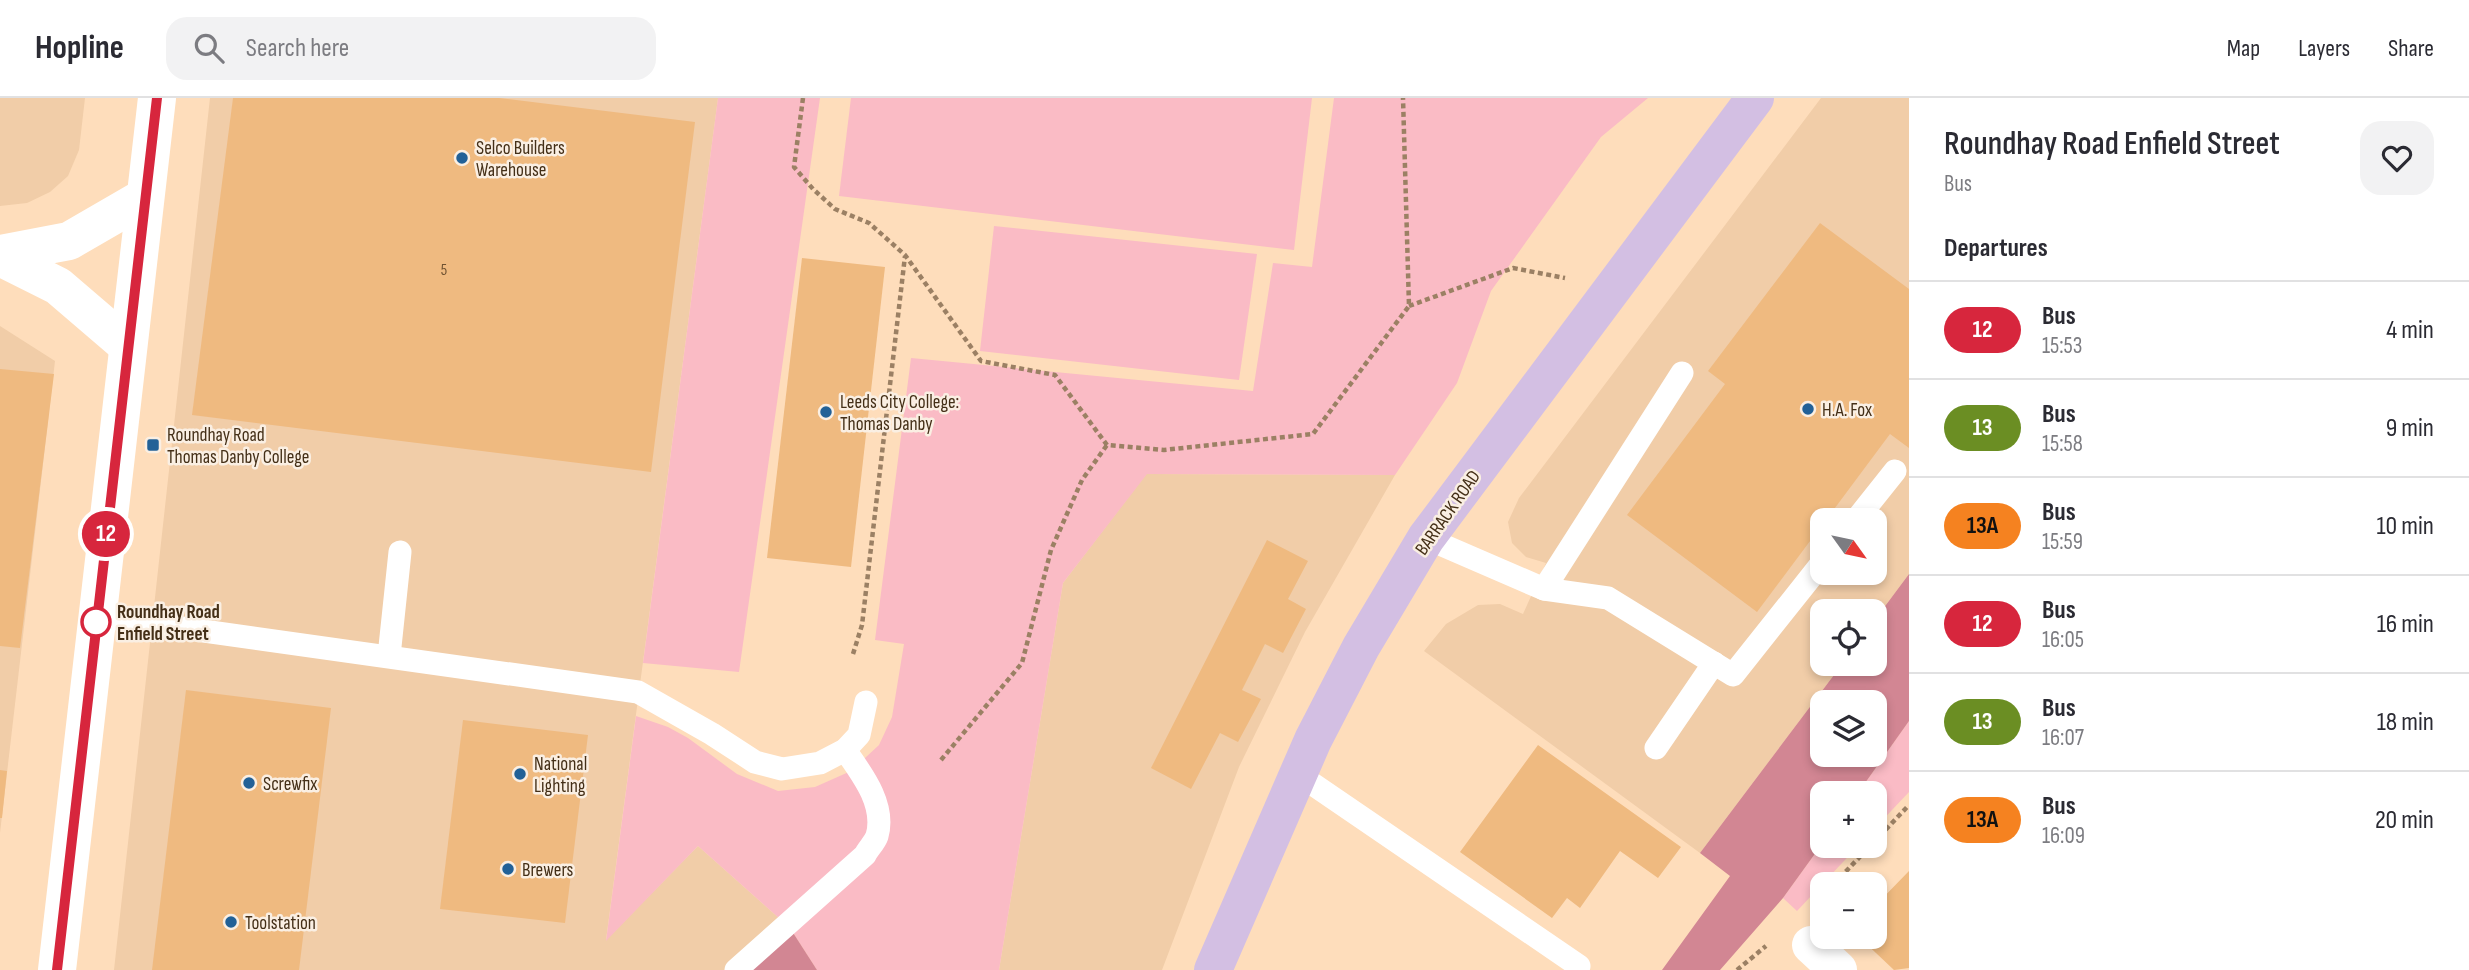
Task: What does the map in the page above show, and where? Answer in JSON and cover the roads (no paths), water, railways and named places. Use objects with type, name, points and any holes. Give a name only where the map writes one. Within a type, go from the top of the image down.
[{"type":"main road","name":"BARRACK ROAD","points":[[1213,970],[1313,740],[1361,647],[1426,538],[1755,98]]},
{"type":"street","points":[[57,970],[157,98]]},
{"type":"street","points":[[0,256],[69,241],[145,197]]},
{"type":"street","points":[[0,256],[58,286],[128,346]]},
{"type":"lane","points":[[1544,589],[1682,373]]},
{"type":"lane","points":[[1866,508],[1895,471]]},
{"type":"lane","points":[[1426,538],[1544,589],[1608,598],[1733,675],[1810,578]]},
{"type":"lane","points":[[389,656],[400,552]]},
{"type":"lane","points":[[97,616],[638,692],[755,762],[782,769],[820,763],[845,750],[859,735],[866,702]]},
{"type":"lane","points":[[1656,748],[1714,663]]},
{"type":"lane","points":[[736,970],[865,855],[877,836],[878,810],[869,785],[845,750]]},
{"type":"lane","points":[[1298,774],[1579,966]]},
{"type":"place","name":"Selco Builders Warehouse","points":[[462,158]]},
{"type":"place","name":"H.A. Fox","points":[[1808,409]]},
{"type":"place","name":"Leeds City College: Thomas Danby","points":[[826,412]]},
{"type":"place","name":"Roundhay Road Thomas Danby College","points":[[153,445]]},
{"type":"place","name":"Roundhay Road Enfield Street","points":[[96,622]]},
{"type":"place","name":"National Lighting","points":[[520,774]]},
{"type":"place","name":"Screwfix","points":[[249,783]]},
{"type":"place","name":"Brewers","points":[[508,869]]},
{"type":"place","name":"Toolstation","points":[[231,922]]}]
